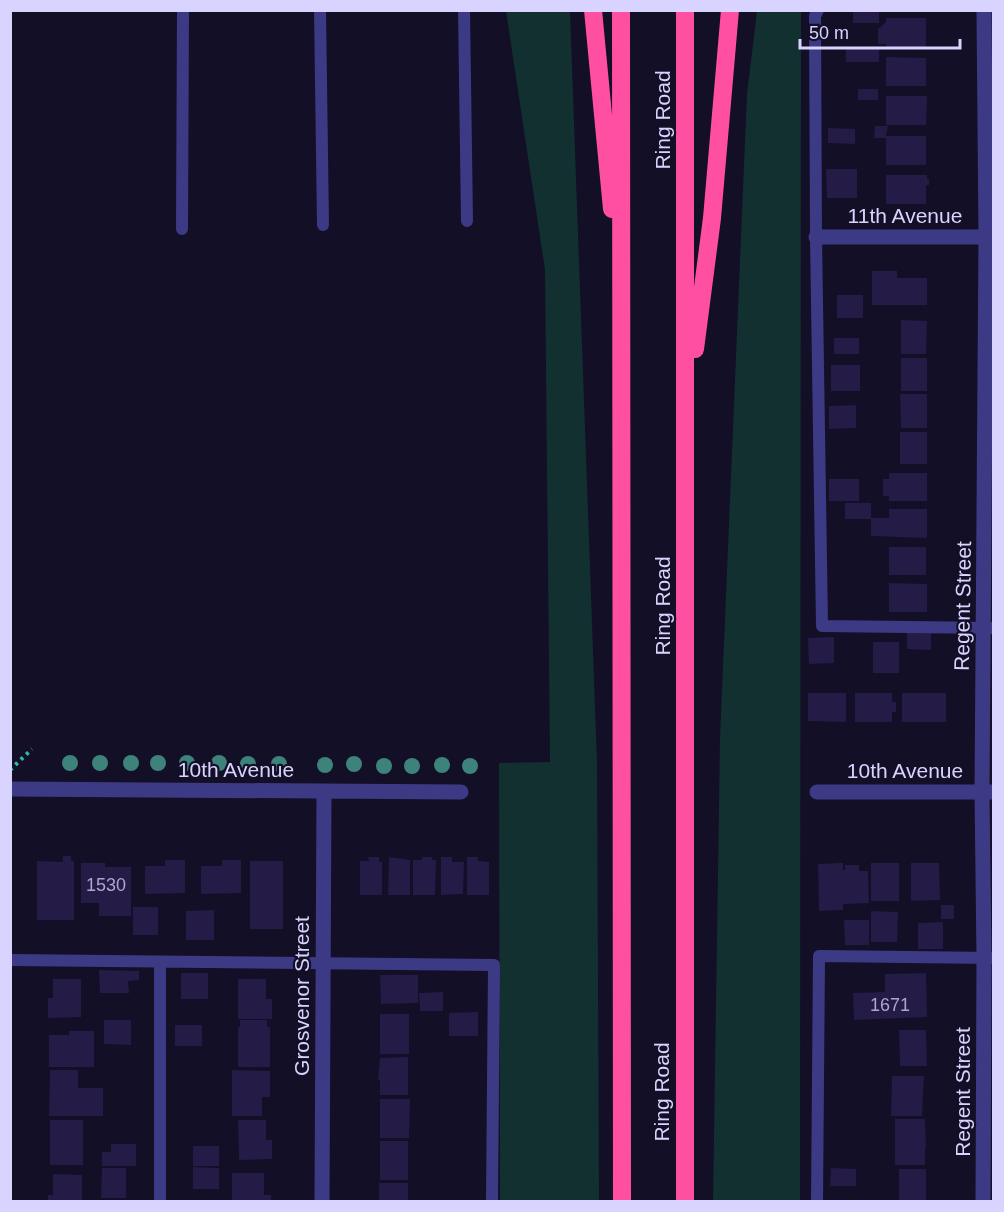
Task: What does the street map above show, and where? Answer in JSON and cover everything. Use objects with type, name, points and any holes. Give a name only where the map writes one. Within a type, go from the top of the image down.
[{"type":"highway","points":[[593,10],[622,323]]},
{"type":"highway","name":"Ring Road","points":[[621,10],[622,1202]]},
{"type":"highway","name":"Ring Road","points":[[685,10],[685,1202]]},
{"type":"highway","points":[[686,425],[712,218],[730,10]]},
{"type":"street","name":"Regent Street","points":[[983,1202],[989,958],[990,237],[984,10]]},
{"type":"street","name":"11th Avenue","points":[[816,237],[990,237]]},
{"type":"street","name":"10th Avenue","points":[[10,789],[461,792]]},
{"type":"street","name":"Grosvenor Street","points":[[322,1202],[324,792]]},
{"type":"street","name":"10th Avenue","points":[[817,792],[988,792]]},
{"type":"lane","points":[[182,229],[183,10]]},
{"type":"lane","points":[[320,10],[324,225]]},
{"type":"lane","points":[[464,10],[467,221]]},
{"type":"lane","points":[[818,10],[815,16],[816,237],[822,626],[989,628]]},
{"type":"lane","points":[[817,1202],[819,956],[989,958]]},
{"type":"lane","points":[[10,960],[494,965],[492,1202]]},
{"type":"lane","points":[[160,962],[160,1202]]},
{"type":"path","points":[[10,770],[32,750]]},
{"type":"green space","points":[[506,11],[570,11],[597,763],[599,1201],[500,1201],[499,763],[550,762],[545,270]]},
{"type":"green space","points":[[757,11],[801,11],[800,1201],[713,1202],[720,738],[747,94]]},
{"type":"building","points":[[853,10],[879,10],[879,23],[853,23]]},
{"type":"building","points":[[886,18],[926,18],[926,47],[886,47],[886,44],[878,44],[878,29],[886,22]]},
{"type":"building","points":[[879,48],[879,62],[846,62],[846,49]]},
{"type":"building","points":[[886,57],[926,58],[926,86],[886,86]]},
{"type":"building","points":[[858,89],[878,89],[878,100],[858,100]]},
{"type":"building","points":[[886,96],[927,96],[926,125],[886,125]]},
{"type":"building","points":[[875,126],[888,126],[886,136],[926,136],[926,165],[886,165],[886,138],[874,138]]},
{"type":"building","points":[[828,128],[855,129],[855,144],[828,143]]},
{"type":"building","points":[[826,169],[857,169],[857,198],[827,198]]},
{"type":"building","points":[[886,175],[927,175],[929,185],[926,185],[926,204],[886,204]]},
{"type":"building","points":[[872,271],[897,271],[897,278],[927,278],[927,305],[872,305]]},
{"type":"building","points":[[837,295],[863,295],[863,318],[837,318]]},
{"type":"building","points":[[901,320],[927,321],[926,354],[901,354]]},
{"type":"building","points":[[834,338],[859,338],[859,354],[834,354]]},
{"type":"building","points":[[901,358],[927,358],[927,391],[901,391]]},
{"type":"building","points":[[831,365],[860,365],[860,391],[831,391]]},
{"type":"building","points":[[900,394],[927,394],[927,428],[901,428]]},
{"type":"building","points":[[856,405],[856,428],[829,429],[829,406]]},
{"type":"building","points":[[900,432],[927,432],[927,464],[900,464]]},
{"type":"building","points":[[889,473],[927,473],[927,501],[889,501],[889,496],[883,496],[883,479],[889,479]]},
{"type":"building","points":[[829,479],[859,479],[859,501],[829,501]]},
{"type":"building","points":[[845,503],[871,503],[871,519],[845,519]]},
{"type":"building","points":[[889,509],[927,509],[927,538],[871,536],[871,518],[889,518]]},
{"type":"building","points":[[889,547],[926,547],[926,575],[889,575]]},
{"type":"building","points":[[889,583],[927,584],[927,612],[889,612]]},
{"type":"building","points":[[907,632],[931,633],[931,650],[907,649]]},
{"type":"building","points":[[834,637],[834,663],[809,664],[808,638]]},
{"type":"building","points":[[873,642],[899,642],[899,673],[873,673]]},
{"type":"building","points":[[808,693],[846,693],[846,722],[808,721]]},
{"type":"building","points":[[855,693],[892,693],[892,702],[896,702],[896,712],[892,712],[892,722],[855,722]]},
{"type":"building","points":[[902,693],[946,693],[946,722],[902,722]]},
{"type":"building","points":[[63,856],[71,856],[71,861],[74,861],[74,920],[37,920],[37,861],[63,862]]},
{"type":"building","points":[[368,857],[379,857],[379,862],[382,862],[382,895],[360,895],[360,861],[369,861]]},
{"type":"building","points":[[389,857],[410,860],[410,895],[388,895]]},
{"type":"building","points":[[422,857],[432,857],[432,860],[436,860],[435,895],[413,895],[413,860],[422,860]]},
{"type":"building","points":[[441,857],[452,857],[452,862],[464,862],[463,894],[441,895]]},
{"type":"building","points":[[467,857],[478,857],[478,861],[489,862],[489,895],[467,895]]},
{"type":"building","points":[[165,860],[185,860],[185,893],[145,894],[145,866],[165,866]]},
{"type":"building","points":[[222,860],[241,860],[241,893],[201,894],[201,866],[222,866]]},
{"type":"building","points":[[250,861],[283,861],[283,929],[250,929]]},
{"type":"building","points":[[81,863],[105,863],[105,867],[131,867],[131,916],[99,916],[99,903],[81,903]]},
{"type":"building","points":[[843,863],[843,870],[845,870],[845,865],[859,865],[859,871],[868,871],[869,903],[843,904],[843,910],[819,911],[818,864]]},
{"type":"building","points":[[871,863],[899,863],[899,901],[871,901]]},
{"type":"building","points":[[911,863],[939,863],[940,900],[911,901]]},
{"type":"building","points":[[941,905],[954,905],[954,919],[941,919]]},
{"type":"building","points":[[133,907],[158,907],[158,935],[133,935]]},
{"type":"building","points":[[214,910],[214,940],[186,940],[186,911]]},
{"type":"building","points":[[871,911],[898,912],[897,942],[871,942]]},
{"type":"building","points":[[844,920],[869,920],[869,945],[845,945]]},
{"type":"building","points":[[943,922],[943,949],[918,949],[918,923]]},
{"type":"building","points":[[99,970],[139,971],[139,980],[128,981],[129,993],[100,993]]},
{"type":"building","points":[[181,973],[208,973],[208,999],[181,999]]},
{"type":"building","points":[[926,973],[927,1017],[854,1020],[853,993],[885,992],[885,974]]},
{"type":"building","points":[[380,975],[418,975],[418,1003],[381,1004]]},
{"type":"building","points":[[53,979],[81,979],[81,1017],[48,1018],[48,998],[53,998]]},
{"type":"building","points":[[238,979],[266,979],[266,999],[272,999],[272,1019],[238,1019]]},
{"type":"building","points":[[443,992],[443,1011],[420,1011],[419,993]]},
{"type":"building","points":[[478,1012],[478,1036],[449,1036],[449,1013]]},
{"type":"building","points":[[380,1014],[409,1014],[409,1054],[380,1054]]},
{"type":"building","points":[[104,1020],[131,1020],[131,1045],[104,1044]]},
{"type":"building","points":[[240,1020],[267,1020],[267,1027],[270,1027],[270,1067],[238,1067]]},
{"type":"building","points":[[175,1025],[202,1025],[202,1046],[175,1046]]},
{"type":"building","points":[[899,1030],[926,1030],[927,1066],[900,1066]]},
{"type":"building","points":[[69,1031],[94,1031],[94,1067],[49,1067],[49,1035],[69,1035]]},
{"type":"building","points":[[408,1057],[408,1095],[380,1095],[380,1080],[378,1080],[380,1058]]},
{"type":"building","points":[[50,1070],[78,1070],[78,1088],[103,1088],[103,1116],[49,1116]]},
{"type":"building","points":[[232,1070],[270,1071],[270,1097],[262,1097],[262,1116],[232,1116]]},
{"type":"building","points":[[892,1076],[924,1076],[922,1116],[891,1116]]},
{"type":"building","points":[[380,1099],[410,1099],[409,1138],[380,1138]]},
{"type":"building","points":[[895,1119],[925,1119],[925,1165],[895,1165]]},
{"type":"building","points":[[50,1120],[83,1120],[83,1165],[50,1165]]},
{"type":"building","points":[[238,1120],[266,1120],[266,1140],[272,1140],[272,1159],[239,1160]]},
{"type":"building","points":[[380,1141],[408,1141],[408,1180],[380,1180]]},
{"type":"building","points":[[111,1144],[136,1144],[136,1166],[102,1166],[102,1152],[111,1152]]},
{"type":"building","points":[[193,1146],[219,1146],[219,1166],[193,1166]]},
{"type":"building","points":[[193,1167],[219,1168],[219,1189],[193,1189]]},
{"type":"building","points":[[102,1168],[126,1168],[126,1198],[101,1198]]},
{"type":"building","points":[[831,1168],[856,1169],[856,1186],[830,1186]]},
{"type":"building","points":[[899,1169],[926,1169],[926,1202],[899,1202]]},
{"type":"building","points":[[232,1173],[264,1173],[264,1195],[271,1195],[271,1202],[232,1202]]},
{"type":"building","points":[[53,1174],[82,1175],[82,1202],[48,1202],[48,1195],[53,1195]]},
{"type":"building","points":[[379,1183],[408,1183],[408,1202],[379,1202]]}]
